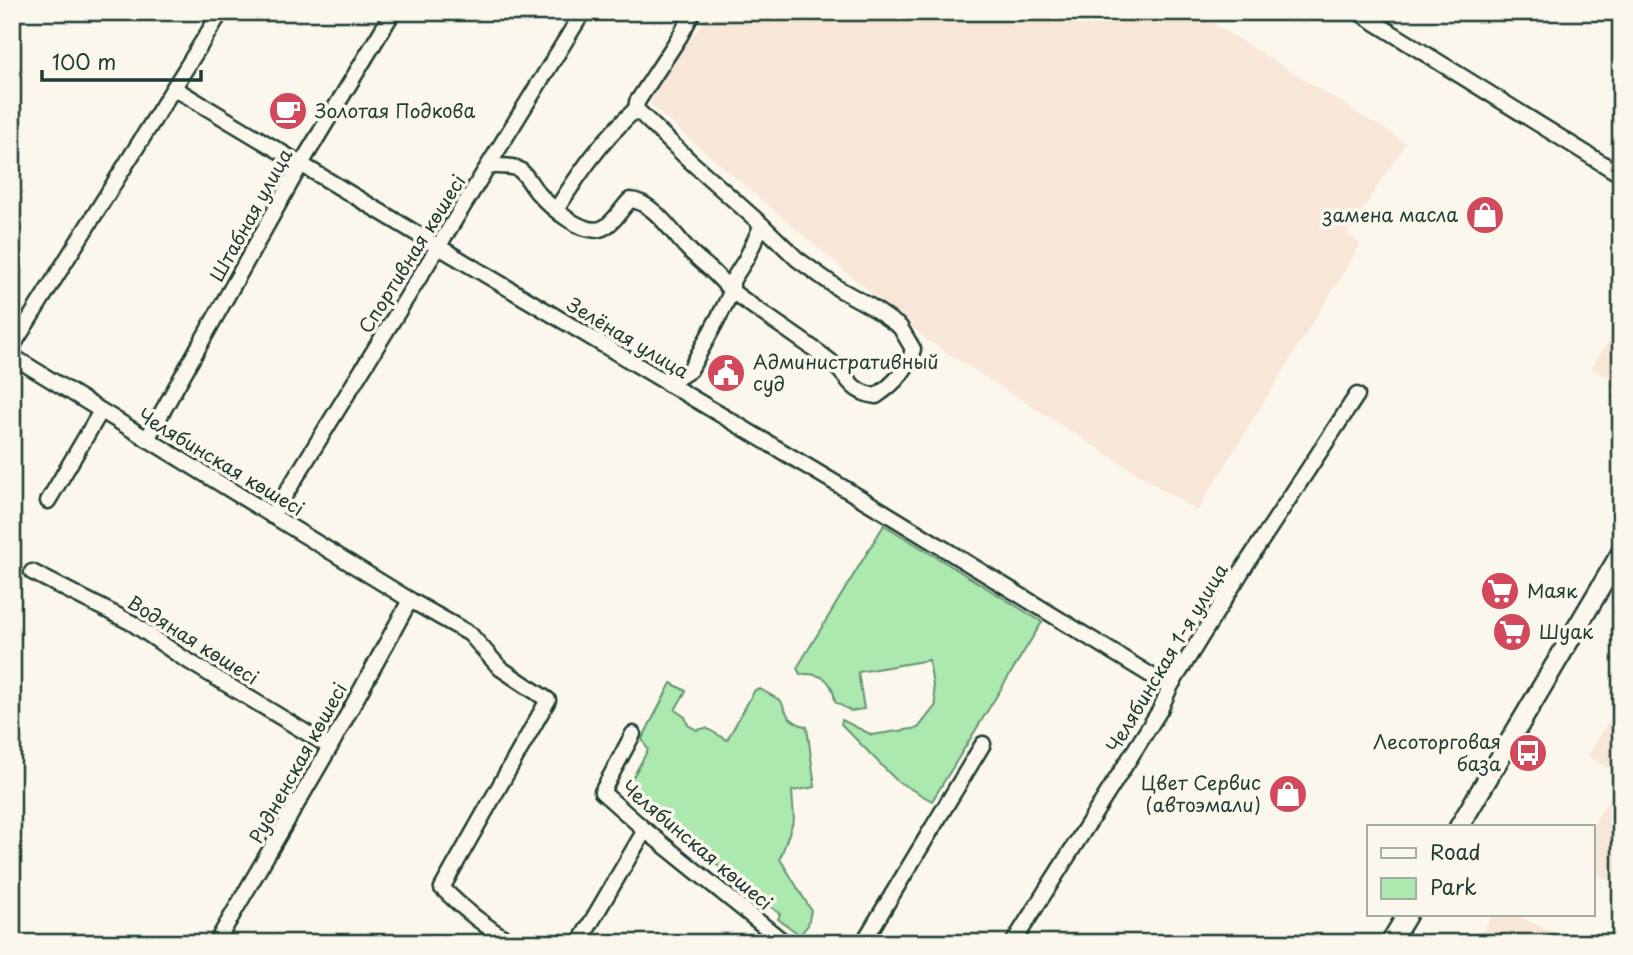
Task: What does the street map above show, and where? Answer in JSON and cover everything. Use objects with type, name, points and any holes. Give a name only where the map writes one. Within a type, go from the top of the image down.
[{"type":"main road","points":[[1460,825],[1621,553]]},
{"type":"main road","points":[[1390,943],[1406,916]]},
{"type":"street","points":[[12,347],[221,12]]},
{"type":"street","name":"Штабная улица","points":[[147,439],[301,164],[393,12]]},
{"type":"street","name":"Спортивная көшесі","points":[[272,516],[583,12]]},
{"type":"street","points":[[556,210],[583,166],[615,128],[636,109],[637,102],[680,36],[692,15],[691,12]]},
{"type":"street","points":[[1357,12],[1621,175]]},
{"type":"street","name":"Зелёная улица","points":[[174,88],[1170,687]]},
{"type":"street","points":[[489,166],[517,168],[548,204],[573,223],[593,230],[602,229],[612,222],[629,200],[637,200],[665,222],[687,248],[732,290],[832,363],[862,394],[876,396],[899,377],[909,363],[913,349],[900,327],[797,259],[636,109]]},
{"type":"street","points":[[668,384],[690,370],[723,309],[732,290],[732,281],[746,260],[762,225]]},
{"type":"street","name":"Челябинская көшесі","points":[[12,356],[470,634],[500,668],[548,700],[442,888],[478,921],[512,943]]},
{"type":"street","name":"Челябинская 1-я улица","points":[[1013,943],[1160,710],[1170,687],[1250,558],[1357,395]]},
{"type":"street","points":[[48,501],[100,411]]},
{"type":"street","name":"Водяная көшесі","points":[[32,572],[132,623],[180,656],[330,747]]},
{"type":"street","name":"Рудненская көшесі","points":[[216,943],[330,747],[410,600]]},
{"type":"street","name":"Челябинская көшесі","points":[[633,734],[602,792],[780,941]]},
{"type":"street","points":[[863,943],[983,744]]},
{"type":"street","points":[[579,943],[645,830]]},
{"type":"shaded area","points":[[711,12],[1195,12],[1406,143],[1346,234],[1361,244],[1197,511],[927,340],[650,105],[664,74]]},
{"type":"shaded area","points":[[1621,321],[1621,385],[1592,368]]},
{"type":"shaded area","points":[[1621,700],[1621,775],[1588,756]]},
{"type":"shaded area","points":[[1621,779],[1621,888],[1594,873],[1593,825]]},
{"type":"shaded area","points":[[1492,916],[1518,916],[1576,943],[1476,943]]},
{"type":"green space","points":[[884,525],[1042,622],[932,801],[897,781],[841,724],[842,720],[872,735],[918,728],[936,705],[929,660],[858,672],[864,709],[851,711],[835,702],[832,688],[825,679],[800,674],[797,668]]},
{"type":"green space","points":[[671,683],[686,691],[675,710],[685,717],[688,725],[697,730],[706,728],[727,740],[755,690],[760,689],[781,701],[790,718],[807,727],[815,787],[792,791],[794,819],[780,859],[811,910],[808,925],[800,935],[778,919],[780,914],[624,793],[648,750],[642,739]]},
{"type":"place","name":"Золотая Подкова","points":[[288,111]]},
{"type":"place","name":"замена масла","points":[[1485,215]]},
{"type":"place","name":"Административный суд","points":[[726,373]]},
{"type":"place","name":"Маяк","points":[[1500,591]]},
{"type":"place","name":"Шуак","points":[[1512,632]]},
{"type":"place","name":"Лесоторговая база","points":[[1528,753]]},
{"type":"place","name":"Цвет Сервис (автоэмали)","points":[[1288,794]]}]
